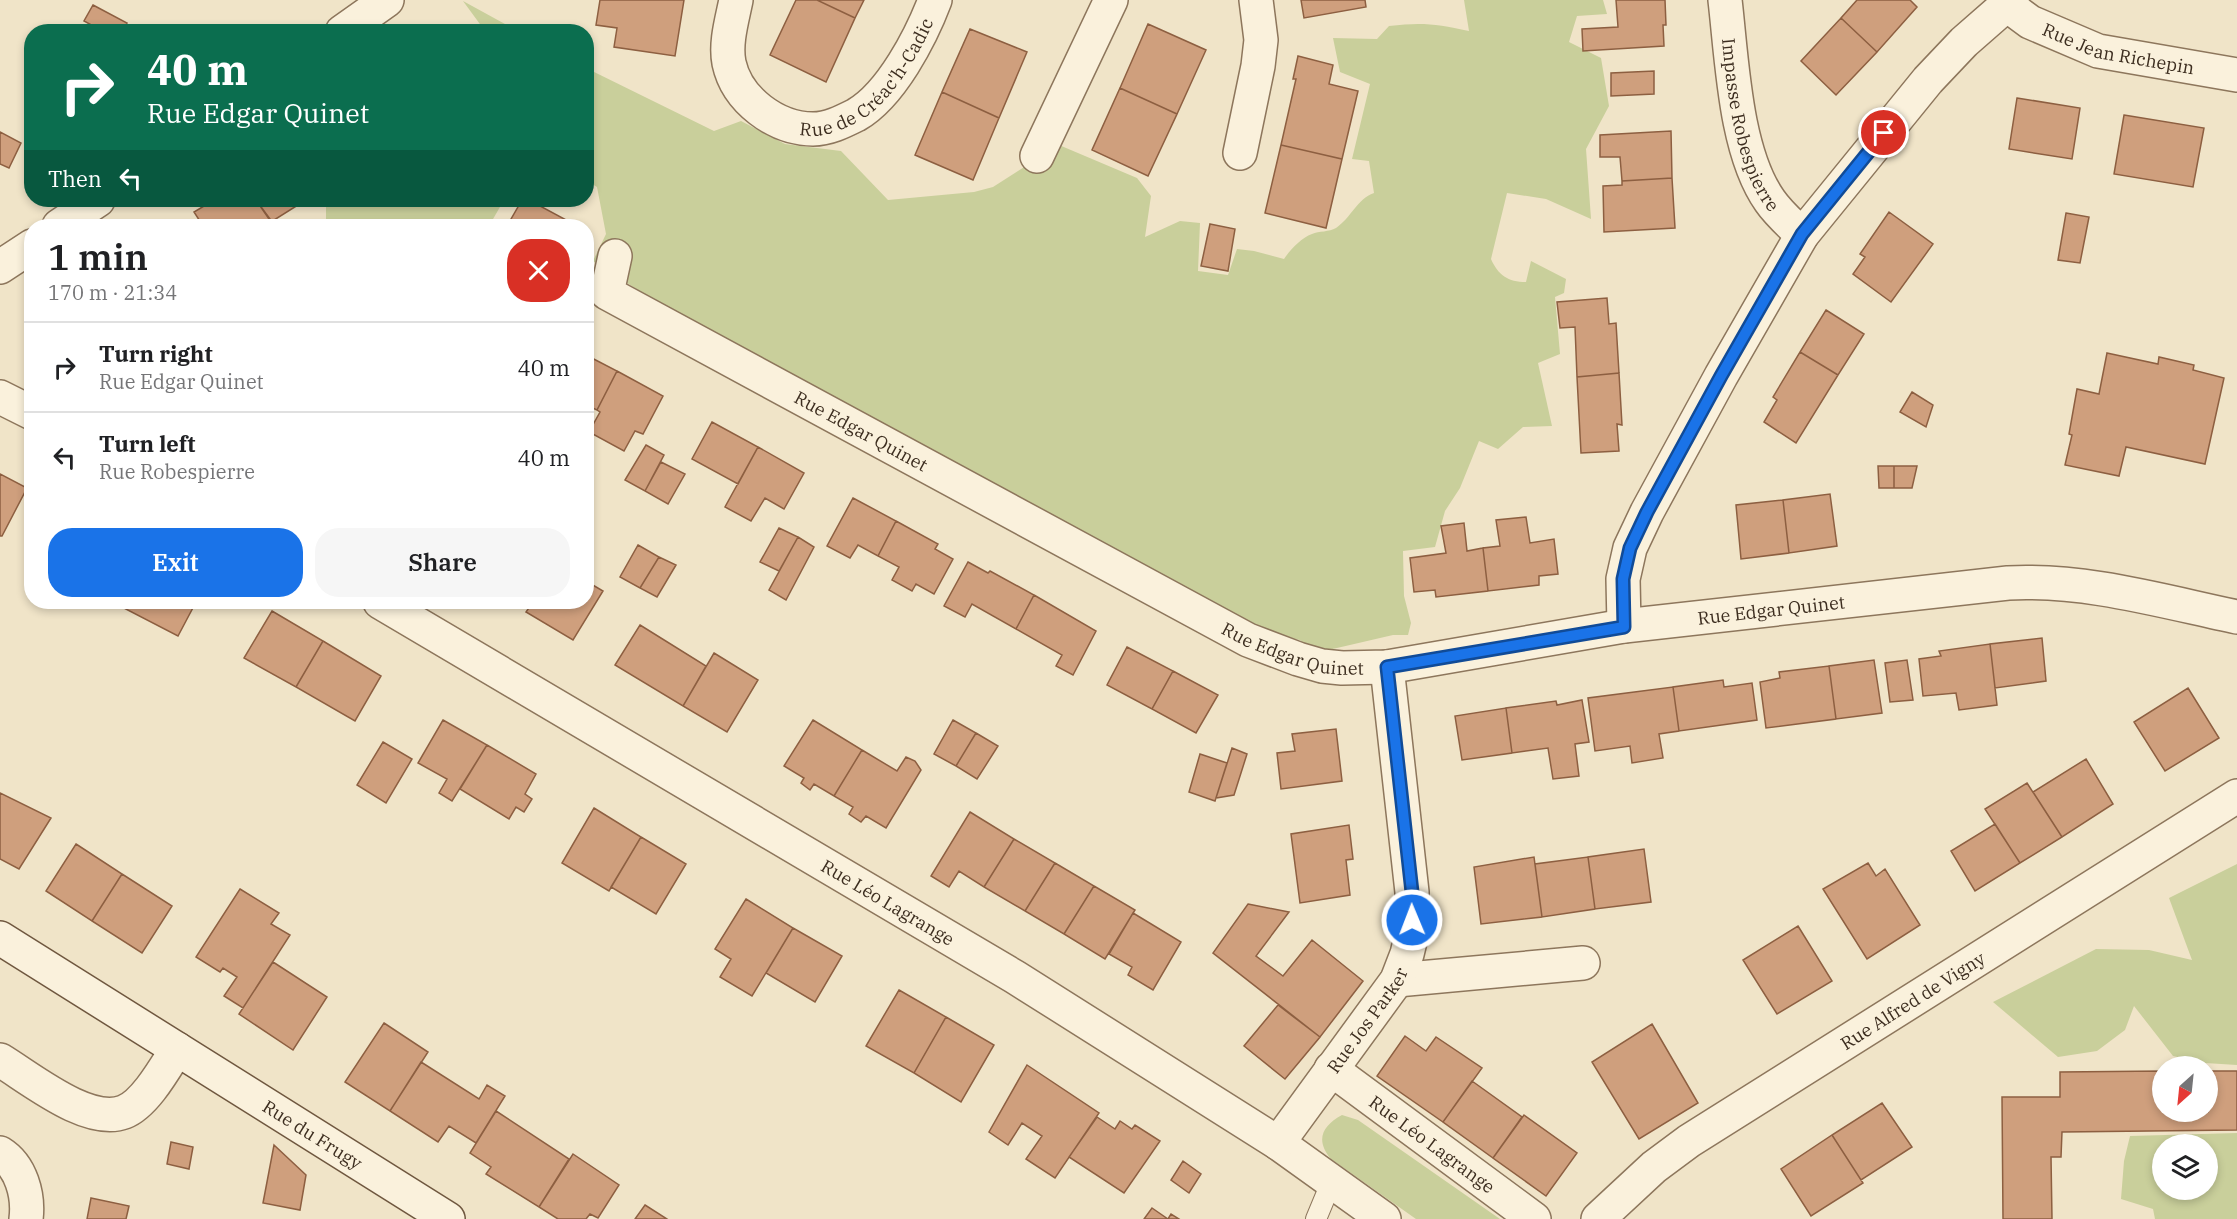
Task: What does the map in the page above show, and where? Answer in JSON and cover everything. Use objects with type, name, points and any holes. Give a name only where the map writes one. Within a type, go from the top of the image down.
[{"type":"street","points":[[353,24],[387,0]]},
{"type":"street","name":"Rue de Créac'h-Cadic","points":[[736,0],[728,50],[735,80],[758,109],[774,119],[812,129],[835,125],[858,114],[880,93],[898,70],[917,38],[935,0]]},
{"type":"street","points":[[1037,156],[1112,0]]},
{"type":"street","points":[[1240,153],[1258,66],[1261,40],[1256,0]]},
{"type":"street","name":"Impasse Robespierre","points":[[1725,0],[1736,92],[1746,148],[1757,178],[1769,201],[1786,221],[1802,234]]},
{"type":"street","points":[[1624,627],[1623,579],[1630,548],[1647,512],[1721,376],[1802,234],[1928,80],[1964,42],[2010,2]]},
{"type":"street","name":"Rue Jean Richepin","points":[[2010,2],[2030,22],[2098,51],[2237,75]]},
{"type":"street","points":[[70,219],[88,207]]},
{"type":"street","points":[[0,267],[24,251]]},
{"type":"street","name":"Rue Edgar Quinet","points":[[615,256],[607,293],[1248,640],[1322,666],[1387,667],[1624,627],[2036,582],[2096,587],[2237,617]]},
{"type":"street","points":[[0,398],[24,409]]},
{"type":"street","name":"Rue Léo Lagrange","points":[[392,609],[995,965],[1278,1143],[1384,1219]]},
{"type":"street","name":"Rue Jos Parker","points":[[1278,1143],[1397,980],[1412,933],[1412,892],[1387,667]]},
{"type":"street","name":"Rue Alfred de Vigny","points":[[1598,1219],[1654,1167],[1707,1129],[2237,796]]},
{"type":"street","name":"Rue du Frugy","points":[[0,938],[448,1219]]},
{"type":"street","points":[[1397,980],[1583,963]]},
{"type":"street","points":[[0,1060],[69,1102],[99,1115],[111,1115],[125,1112],[136,1104],[160,1077],[177,1049]]},
{"type":"street","name":"Rue Léo Lagrange","points":[[1331,1069],[1534,1219]]},
{"type":"street","points":[[0,1153],[11,1162],[20,1177],[27,1201],[26,1219]]},
{"type":"lane","points":[[1316,1219],[1331,1183]]},
{"type":"green space","points":[[1464,0],[1603,0],[1607,14],[1577,16],[1569,42],[1601,58],[1609,106],[1586,149],[1591,219],[1546,199],[1507,193],[1491,259],[1497,269],[1509,279],[1526,282],[1531,261],[1566,279],[1564,293],[1555,297],[1560,354],[1538,363],[1552,426],[1523,427],[1498,449],[1479,441],[1460,488],[1445,511],[1435,547],[1403,551],[1404,596],[1411,623],[1408,635],[1393,635],[1324,651],[1308,647],[1300,640],[1259,632],[669,310],[594,262],[606,234],[597,187],[594,185],[594,72],[714,131],[741,121],[785,144],[841,151],[888,200],[974,192],[993,187],[1059,145],[1137,178],[1151,196],[1145,237],[1180,221],[1200,223],[1198,271],[1228,275],[1237,249],[1284,259],[1296,245],[1308,236],[1336,228],[1358,204],[1374,193],[1369,161],[1352,159],[1370,84],[1340,72],[1333,38],[1377,39],[1389,26],[1411,24],[1438,25],[1469,31]]},
{"type":"green space","points":[[463,1],[505,24],[480,24]]},
{"type":"green space","points":[[326,207],[500,207],[493,219],[326,219]]},
{"type":"green space","points":[[2237,864],[2237,1065],[2218,1064],[2218,1056],[2173,1056],[2134,1006],[2125,1030],[2097,1051],[2058,1057],[1993,1002],[2096,949],[2149,950],[2192,960],[2169,898]]},
{"type":"green space","points":[[1342,1115],[1358,1120],[1500,1219],[1416,1219],[1331,1159],[1326,1152],[1322,1140],[1323,1134],[1335,1119]]},
{"type":"green space","points":[[2237,1133],[2237,1219],[2155,1219],[2153,1209],[2121,1199],[2124,1161],[2130,1136],[2152,1135],[2152,1200],[2218,1200],[2218,1134],[2201,1134]]},
{"type":"building","points":[[600,0],[684,0],[675,56],[614,47],[617,28],[596,25]]},
{"type":"building","points":[[796,0],[817,0],[855,18],[826,82],[770,55]]},
{"type":"building","points":[[817,0],[864,0],[855,18]]},
{"type":"building","points":[[1301,0],[1365,0],[1366,7],[1304,18]]},
{"type":"building","points":[[1616,0],[1665,0],[1664,46],[1583,51],[1582,29],[1618,27]]},
{"type":"building","points":[[1857,0],[1910,0],[1917,7],[1877,52],[1841,18]]},
{"type":"building","points":[[93,5],[127,23],[89,24],[84,21]]},
{"type":"building","points":[[1841,18],[1877,52],[1836,95],[1801,61]]},
{"type":"building","points":[[1148,24],[1206,50],[1177,114],[1120,88]]},
{"type":"building","points":[[970,29],[1027,52],[999,118],[942,92]]},
{"type":"building","points":[[1298,56],[1333,65],[1329,84],[1358,91],[1342,159],[1281,145],[1296,79],[1293,79]]},
{"type":"building","points":[[1654,71],[1654,94],[1611,96],[1611,73]]},
{"type":"building","points":[[1120,88],[1177,114],[1148,176],[1092,150]]},
{"type":"building","points":[[942,92],[999,118],[973,180],[915,155]]},
{"type":"building","points":[[2017,98],[2080,108],[2072,159],[2009,149]]},
{"type":"building","points":[[2124,115],[2204,128],[2193,187],[2114,174]]},
{"type":"building","points":[[1671,131],[1672,178],[1622,181],[1620,157],[1600,157],[1600,135]]},
{"type":"building","points":[[0,132],[21,143],[9,168],[0,164]]},
{"type":"building","points":[[1281,145],[1342,159],[1326,228],[1265,213]]},
{"type":"building","points":[[1672,178],[1675,228],[1604,232],[1603,186],[1622,185],[1622,181]]},
{"type":"building","points":[[202,207],[261,207],[270,219],[198,219],[194,212]]},
{"type":"building","points":[[261,207],[295,207],[276,219],[269,219]]},
{"type":"building","points":[[518,207],[542,207],[564,219],[511,219]]},
{"type":"building","points":[[1889,212],[1933,244],[1891,302],[1853,274],[1865,257],[1860,254]]},
{"type":"building","points":[[2066,213],[2089,217],[2080,263],[2058,260]]},
{"type":"building","points":[[1210,224],[1235,229],[1228,271],[1201,266]]},
{"type":"building","points":[[1607,298],[1609,324],[1616,323],[1619,373],[1577,377],[1575,327],[1560,328],[1557,302]]},
{"type":"building","points":[[1826,310],[1864,334],[1838,375],[1800,352]]},
{"type":"building","points":[[1800,352],[1838,375],[1796,443],[1764,422],[1777,400],[1773,397]]},
{"type":"building","points":[[2107,353],[2158,364],[2159,357],[2194,365],[2193,370],[2224,378],[2205,464],[2126,447],[2119,476],[2065,465],[2072,435],[2069,434],[2077,389],[2099,394]]},
{"type":"building","points":[[594,359],[617,371],[597,410],[594,409]]},
{"type":"building","points":[[617,371],[663,396],[643,434],[635,431],[624,451],[594,435],[594,423],[600,412],[597,410]]},
{"type":"building","points":[[1619,373],[1622,425],[1617,424],[1619,451],[1581,453],[1577,377]]},
{"type":"building","points":[[1912,392],[1933,405],[1926,427],[1900,412]]},
{"type":"building","points":[[712,422],[758,447],[738,484],[692,459]]},
{"type":"building","points":[[646,445],[664,455],[645,491],[625,480]]},
{"type":"building","points":[[758,447],[804,473],[784,509],[765,498],[751,521],[725,507]]},
{"type":"building","points":[[661,462],[685,474],[668,504],[645,491]]},
{"type":"building","points":[[1878,466],[1894,466],[1894,488],[1879,488]]},
{"type":"building","points":[[1894,466],[1917,466],[1912,488],[1894,488]]},
{"type":"building","points":[[0,474],[24,486],[24,494],[0,536]]},
{"type":"building","points":[[1830,494],[1837,546],[1789,553],[1783,500]]},
{"type":"building","points":[[853,498],[896,521],[878,556],[858,545],[850,558],[827,546]]},
{"type":"building","points":[[1783,500],[1789,553],[1741,559],[1736,505]]},
{"type":"building","points":[[1526,517],[1530,543],[1554,539],[1558,574],[1539,576],[1539,585],[1488,591],[1483,548],[1500,546],[1496,520]]},
{"type":"building","points":[[896,521],[938,544],[935,549],[953,559],[934,594],[916,584],[912,591],[892,580],[899,567],[878,556]]},
{"type":"building","points":[[1464,523],[1467,551],[1483,548],[1488,591],[1436,597],[1435,590],[1414,592],[1410,558],[1446,553],[1441,526]]},
{"type":"building","points":[[779,528],[798,537],[779,571],[760,562]]},
{"type":"building","points":[[798,537],[814,547],[786,600],[769,590]]},
{"type":"building","points":[[638,545],[659,557],[640,588],[620,577]]},
{"type":"building","points":[[659,557],[676,565],[657,597],[640,588]]},
{"type":"building","points":[[968,562],[1034,595],[1016,629],[972,604],[965,617],[944,606]]},
{"type":"building","points":[[594,586],[603,591],[594,606]]},
{"type":"building","points":[[1034,595],[1096,631],[1073,675],[1056,666],[1062,655],[1016,629]]},
{"type":"building","points":[[126,609],[192,609],[178,636]]},
{"type":"building","points":[[528,609],[592,609],[573,640],[526,612]]},
{"type":"building","points":[[272,611],[323,641],[296,687],[244,658]]},
{"type":"building","points":[[640,625],[706,666],[683,706],[615,665]]},
{"type":"building","points":[[2042,638],[2046,681],[1995,688],[1990,644]]},
{"type":"building","points":[[323,641],[381,676],[355,721],[296,687]]},
{"type":"building","points":[[1990,644],[1997,705],[1959,710],[1956,693],[1923,696],[1919,659],[1941,656],[1939,651]]},
{"type":"building","points":[[1127,647],[1173,671],[1152,709],[1107,685]]},
{"type":"building","points":[[714,653],[758,680],[727,732],[683,706]]},
{"type":"building","points":[[1874,660],[1882,713],[1836,719],[1829,666]]},
{"type":"building","points":[[1907,660],[1913,700],[1890,702],[1885,663]]},
{"type":"building","points":[[1829,666],[1836,719],[1766,728],[1760,682],[1780,678],[1779,672]]},
{"type":"building","points":[[1173,671],[1218,695],[1196,733],[1152,709]]},
{"type":"building","points":[[1723,680],[1724,687],[1752,683],[1757,720],[1679,731],[1673,687]]},
{"type":"building","points":[[1673,687],[1679,731],[1659,734],[1663,758],[1632,763],[1630,746],[1595,751],[1588,698]]},
{"type":"building","points":[[2188,688],[2219,738],[2165,771],[2134,722]]},
{"type":"building","points":[[1582,700],[1589,742],[1575,744],[1579,776],[1553,779],[1548,748],[1512,753],[1506,708],[1556,701],[1557,705]]},
{"type":"building","points":[[1506,708],[1512,753],[1462,760],[1455,716]]},
{"type":"building","points":[[443,720],[487,745],[452,801],[439,793],[447,779],[418,763]]},
{"type":"building","points":[[813,720],[862,750],[834,796],[814,784],[810,790],[801,783],[804,778],[784,766]]},
{"type":"building","points":[[953,720],[976,733],[956,766],[934,754]]},
{"type":"building","points":[[1336,729],[1342,781],[1281,789],[1277,753],[1295,751],[1292,734]]},
{"type":"building","points":[[976,733],[998,746],[977,779],[956,766]]},
{"type":"building","points":[[383,742],[412,759],[386,803],[357,785]]},
{"type":"building","points":[[487,745],[536,774],[525,794],[532,799],[524,812],[516,807],[509,819],[460,789]]},
{"type":"building","points":[[1232,748],[1247,754],[1234,795],[1216,798]]},
{"type":"building","points":[[862,750],[897,771],[906,757],[915,761],[921,770],[886,828],[866,816],[861,822],[849,814],[853,807],[834,796]]},
{"type":"building","points":[[1200,754],[1227,763],[1215,801],[1189,792]]},
{"type":"building","points":[[2086,759],[2113,804],[2062,837],[2033,792]]},
{"type":"building","points":[[2027,783],[2062,837],[2020,863],[1985,809]]},
{"type":"building","points":[[0,793],[51,818],[19,869],[0,859]]},
{"type":"building","points":[[594,808],[641,837],[609,891],[562,863]]},
{"type":"building","points":[[970,812],[1014,839],[984,887],[959,871],[949,887],[931,876]]},
{"type":"building","points":[[1995,824],[2020,863],[1975,891],[1951,851]]},
{"type":"building","points":[[1349,825],[1353,859],[1346,860],[1350,895],[1300,903],[1291,834]]},
{"type":"building","points":[[641,837],[686,864],[656,914],[611,887]]},
{"type":"building","points":[[1014,839],[1055,863],[1025,911],[984,887]]},
{"type":"building","points":[[76,844],[122,874],[92,921],[46,891]]},
{"type":"building","points":[[1644,849],[1651,902],[1595,909],[1588,857]]},
{"type":"building","points":[[1534,857],[1542,917],[1481,924],[1474,867]]},
{"type":"building","points":[[1588,857],[1595,909],[1542,917],[1535,864]]},
{"type":"building","points":[[1055,863],[1094,886],[1064,934],[1025,911]]},
{"type":"building","points":[[1868,863],[1876,876],[1885,869],[1920,925],[1867,959],[1823,889]]},
{"type":"building","points":[[122,874],[172,906],[142,953],[92,921]]},
{"type":"building","points":[[1094,886],[1135,910],[1105,959],[1064,934]]},
{"type":"building","points":[[240,889],[279,913],[271,924],[290,935],[243,1008],[224,996],[237,977],[223,968],[220,972],[196,957]]},
{"type":"building","points":[[746,899],[793,928],[752,996],[720,977],[731,959],[715,949]]},
{"type":"building","points":[[1248,904],[1289,912],[1256,956],[1283,976],[1312,940],[1363,981],[1320,1037],[1213,953]]},
{"type":"building","points":[[1133,913],[1181,942],[1153,990],[1128,975],[1132,967],[1109,954]]},
{"type":"building","points":[[1798,926],[1832,981],[1777,1014],[1743,960]]},
{"type":"building","points":[[793,928],[842,956],[815,1002],[766,973]]},
{"type":"building","points":[[273,962],[327,997],[293,1050],[239,1014]]},
{"type":"building","points":[[899,990],[946,1017],[914,1073],[866,1046]]},
{"type":"building","points":[[1278,1005],[1320,1037],[1285,1079],[1244,1046]]},
{"type":"building","points":[[946,1017],[994,1045],[961,1102],[914,1073]]},
{"type":"building","points":[[384,1023],[428,1052],[390,1111],[345,1082]]},
{"type":"building","points":[[1652,1024],[1698,1103],[1639,1139],[1592,1062]]},
{"type":"building","points":[[1405,1036],[1426,1051],[1436,1037],[1482,1068],[1443,1122],[1377,1076]]},
{"type":"building","points":[[421,1062],[479,1099],[487,1085],[505,1096],[476,1143],[449,1126],[438,1142],[390,1111]]},
{"type":"building","points":[[1027,1065],[1099,1113],[1055,1178],[1026,1159],[1042,1136],[1022,1123],[1008,1145],[989,1132]]},
{"type":"building","points":[[2152,1071],[2152,1122],[2218,1122],[2218,1071],[2237,1071],[2237,1130],[2062,1132],[2061,1157],[2051,1157],[2052,1219],[2003,1219],[2002,1097],[2060,1097],[2060,1072]]},
{"type":"building","points":[[1472,1081],[1522,1117],[1493,1158],[1443,1122]]},
{"type":"building","points":[[1882,1103],[1912,1147],[1861,1180],[1832,1135]]},
{"type":"building","points":[[496,1111],[569,1159],[539,1207],[486,1174],[491,1167],[470,1153]]},
{"type":"building","points":[[1524,1115],[1577,1153],[1546,1196],[1493,1158]]},
{"type":"building","points":[[1097,1117],[1115,1129],[1120,1121],[1132,1129],[1135,1125],[1160,1141],[1124,1193],[1069,1157]]},
{"type":"building","points":[[1832,1135],[1863,1183],[1811,1216],[1781,1169]]},
{"type":"building","points":[[171,1142],[193,1147],[189,1169],[167,1164]]},
{"type":"building","points":[[274,1145],[306,1175],[300,1210],[263,1203]]},
{"type":"building","points":[[573,1154],[619,1185],[598,1218],[590,1214],[586,1219],[558,1219],[539,1207]]},
{"type":"building","points":[[1183,1161],[1201,1174],[1189,1193],[1171,1180]]},
{"type":"building","points":[[91,1198],[129,1206],[126,1219],[87,1219]]},
{"type":"building","points":[[645,1205],[667,1219],[635,1219]]},
{"type":"building","points":[[1152,1208],[1168,1219],[1144,1219]]},
{"type":"building","points":[[1171,1214],[1179,1219],[1168,1219]]},
{"type":"route","points":[[1412,920],[1412,892],[1387,667],[1624,627],[1623,579],[1630,548],[1647,512],[1802,234],[1884,133]]}]
